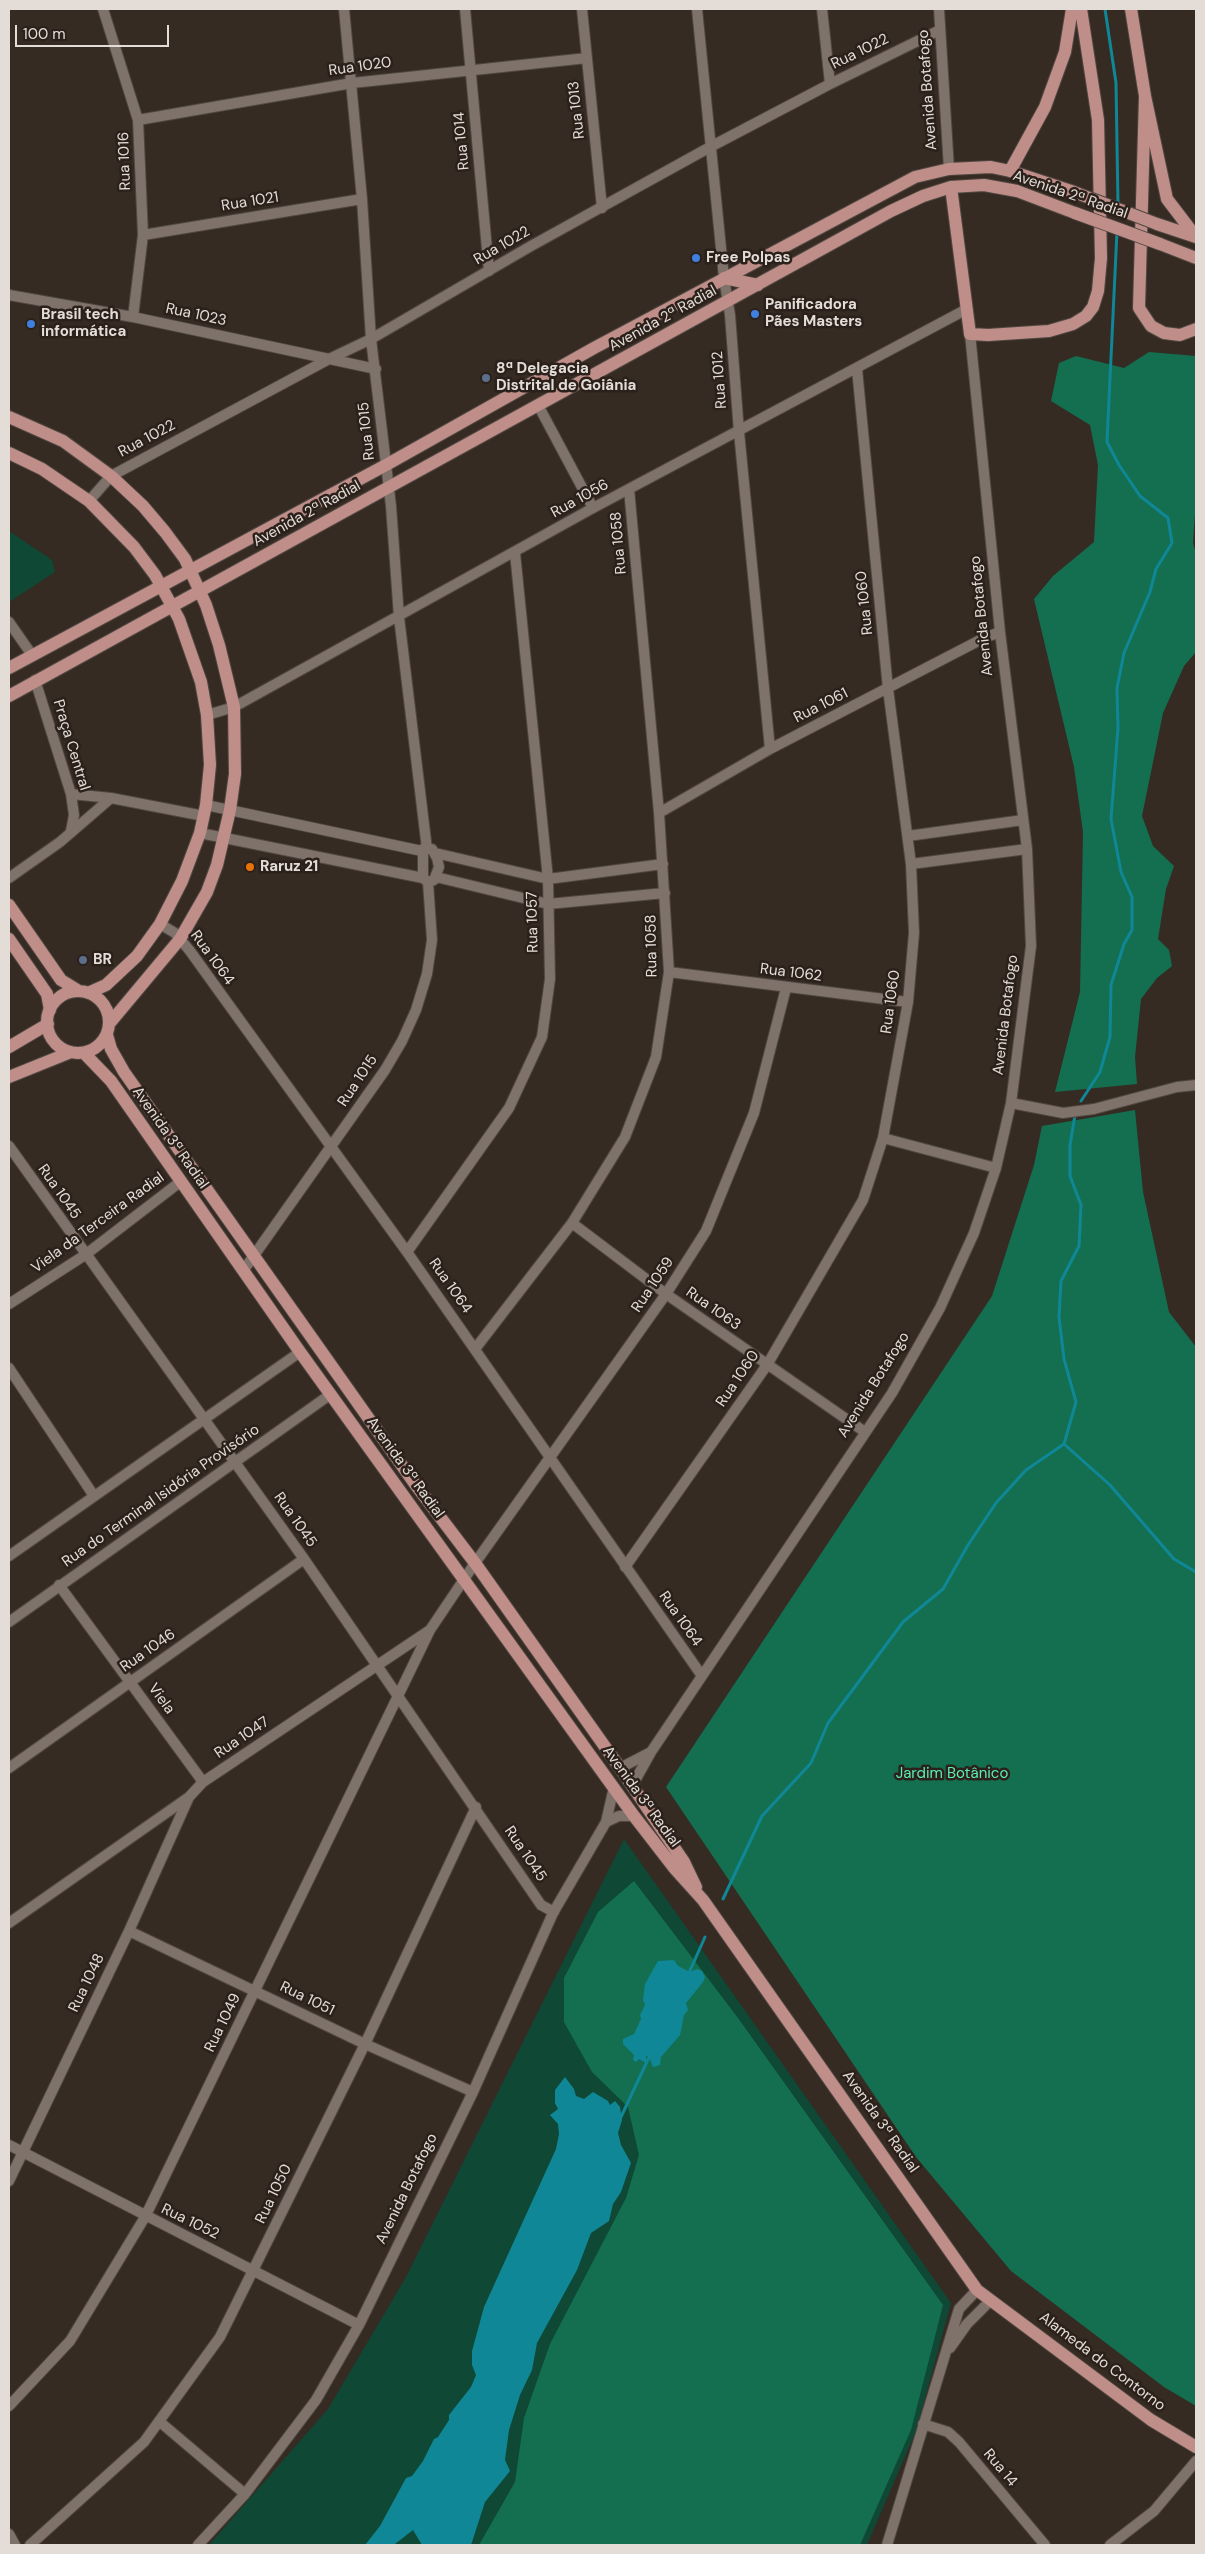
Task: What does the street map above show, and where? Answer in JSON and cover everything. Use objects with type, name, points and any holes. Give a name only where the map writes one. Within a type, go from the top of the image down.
[{"type":"main road","points":[[1010,171],[1045,107],[1065,52],[1072,9]]},
{"type":"main road","points":[[970,334],[988,335],[1049,331],[1074,324],[1080,320],[1093,307],[1096,299],[1101,258],[1098,120],[1081,9]]},
{"type":"main road","points":[[1131,9],[1145,96],[1167,199],[1196,237]]},
{"type":"main road","points":[[1145,96],[1138,301],[1142,315],[1157,330],[1180,335],[1196,329]]},
{"type":"main road","name":"Avenida 2ª Radial","points":[[9,668],[386,465],[724,278],[915,177],[949,169],[991,167],[1010,171],[1074,192],[1196,237]]},
{"type":"main road","name":"Avenida 2ª Radial","points":[[9,696],[891,211],[936,190],[984,185],[1017,191],[1196,258]]},
{"type":"main road","name":"Avenida Botafogo","points":[[951,187],[970,334]]},
{"type":"main road","points":[[724,278],[758,285]]},
{"type":"main road","points":[[9,417],[63,441],[111,476],[143,506],[165,532],[191,570],[219,645],[234,707],[235,774],[224,839],[207,892],[180,939],[94,1049],[78,1052],[9,1076]]},
{"type":"main road","points":[[9,453],[42,469],[89,501],[134,546],[162,586],[173,607],[192,651],[208,715],[210,765],[205,811],[200,833],[182,881],[160,924],[137,956],[106,985],[62,996],[50,1010]]},
{"type":"main road","points":[[9,905],[61,980],[104,1004],[108,1030]]},
{"type":"main road","points":[[9,939],[47,994],[50,1010],[48,1024],[54,1041],[78,1052]]},
{"type":"main road","points":[[9,1047],[48,1024]]},
{"type":"main road","name":"Avenida 3ª Radial","points":[[108,1030],[111,1049],[124,1072],[254,1257],[298,1315],[442,1522],[475,1563],[620,1768],[684,1862],[703,1900]]},
{"type":"main road","name":"Avenida 3ª Radial","points":[[78,1052],[111,1081],[300,1352],[634,1816],[675,1869],[703,1900],[977,2290]]},
{"type":"main road","points":[[298,1315],[306,1341],[300,1352]]},
{"type":"main road","points":[[331,1394],[338,1392],[344,1394],[402,1474],[415,1484]]},
{"type":"main road","name":"Alameda do Contorno","points":[[977,2290],[1151,2420],[1196,2447]]},
{"type":"street","name":"Rua 1016","points":[[103,9],[138,120],[143,235],[133,317]]},
{"type":"street","name":"Rua 1015","points":[[344,9],[362,200],[372,339],[386,465],[399,617],[428,851]]},
{"type":"street","name":"Rua 1014","points":[[465,9],[489,271]]},
{"type":"street","name":"Rua 1013","points":[[582,9],[602,208]]},
{"type":"street","name":"Rua 1012","points":[[697,9],[728,302],[770,749]]},
{"type":"street","points":[[822,9],[830,84]]},
{"type":"street","name":"Avenida Botafogo","points":[[940,9],[949,169]]},
{"type":"street","name":"Rua 1022","points":[[89,501],[111,476],[329,359],[372,339],[712,146],[830,84],[940,30]]},
{"type":"street","name":"Rua 1020","points":[[138,120],[352,83],[587,58]]},
{"type":"street","name":"Rua 1021","points":[[143,235],[362,200]]},
{"type":"street","name":"Rua 1023","points":[[9,295],[133,317],[376,369]]},
{"type":"street","name":"Rua 1056","points":[[208,715],[234,707],[594,508],[967,309]]},
{"type":"street","name":"Avenida Botafogo","points":[[632,1786],[702,1676],[892,1393],[940,1308],[974,1232],[996,1168],[1011,1103],[1031,946],[1026,849],[1000,632],[970,334]]},
{"type":"street","name":"Rua 1060","points":[[624,1567],[767,1365],[863,1200],[883,1138],[908,1002],[914,933],[911,864],[888,689],[857,369]]},
{"type":"street","points":[[538,405],[594,508]]},
{"type":"street","name":"Rua 1058","points":[[475,1349],[572,1222],[626,1137],[656,1058],[670,972],[659,813],[629,489]]},
{"type":"street","name":"Rua 1057","points":[[407,1252],[509,1108],[542,1037],[550,979],[548,878],[515,553]]},
{"type":"street","points":[[9,622],[32,655]]},
{"type":"street","name":"Rua 1061","points":[[659,813],[770,749],[984,638],[1000,632]]},
{"type":"street","name":"Praça Central","points":[[35,680],[71,794],[74,815],[71,831]]},
{"type":"street","points":[[71,794],[205,811],[230,810],[548,878],[662,864]]},
{"type":"street","points":[[9,878],[60,842],[111,798]]},
{"type":"street","points":[[908,836],[1023,820]]},
{"type":"street","points":[[200,833],[548,904],[665,892]]},
{"type":"street","points":[[911,864],[1026,849]]},
{"type":"street","points":[[428,851],[439,867],[429,879]]},
{"type":"street","points":[[428,851],[429,879]]},
{"type":"street","name":"Rua 1015","points":[[243,1271],[385,1070],[416,1010],[427,974],[432,940],[429,879]]},
{"type":"street","name":"Rua 1064","points":[[160,924],[180,939],[407,1252],[550,1456],[624,1567],[702,1676]]},
{"type":"street","name":"Rua 1062","points":[[670,972],[908,1002]]},
{"type":"street","name":"Rua 1059","points":[[475,1563],[666,1294],[706,1231],[754,1113],[786,988]]},
{"type":"street","points":[[1011,1103],[1063,1114],[1094,1109],[1177,1087],[1196,1084]]},
{"type":"street","points":[[883,1138],[996,1168]]},
{"type":"street","name":"Rua 1045","points":[[9,1146],[85,1255],[236,1462],[304,1559],[476,1807],[541,1905],[554,1912]]},
{"type":"street","name":"Viela da Terceira Radial","points":[[9,1304],[85,1255],[180,1182]]},
{"type":"street","name":"Rua 1063","points":[[572,1222],[666,1294],[865,1432]]},
{"type":"street","points":[[9,1556],[300,1352]]},
{"type":"street","points":[[9,1368],[94,1496]]},
{"type":"street","name":"Rua do Terminal Isidória Provisório","points":[[9,1622],[331,1394]]},
{"type":"street","name":"Rua 1046","points":[[9,1768],[304,1559]]},
{"type":"street","name":"Rua 1047","points":[[9,1923],[189,1796],[204,1782],[376,1664],[430,1630],[475,1563]]},
{"type":"street","name":"Viela","points":[[59,1585],[204,1782]]},
{"type":"street","name":"Rua 1049","points":[[9,2406],[70,2341],[145,2217],[430,1630]]},
{"type":"street","points":[[620,1768],[652,1752]]},
{"type":"street","name":"Avenida Botafogo","points":[[198,2545],[245,2494],[316,2400],[359,2325],[473,2092],[554,1912],[606,1822],[614,1787]]},
{"type":"street","name":"Rua 1048","points":[[9,2181],[128,1931],[189,1796]]},
{"type":"street","name":"Rua 1050","points":[[30,2545],[144,2442],[220,2337],[365,2044],[476,1807]]},
{"type":"street","points":[[606,1822],[619,1816],[634,1816]]},
{"type":"street","name":"Rua 1051","points":[[128,1931],[256,1990],[365,2044],[473,2092]]},
{"type":"street","name":"Rua 1052","points":[[9,2146],[359,2325]]},
{"type":"street","points":[[887,2545],[959,2309],[977,2290]]},
{"type":"street","points":[[943,2360],[966,2324],[991,2300]]},
{"type":"street","points":[[160,2422],[245,2494]]},
{"type":"street","name":"Rua 14","points":[[923,2424],[948,2432],[959,2442],[1045,2545]]},
{"type":"street","points":[[1110,2545],[1154,2511],[1196,2461]]},
{"type":"street","points":[[9,2534],[15,2545]]},
{"type":"green space","points":[[1149,352],[1196,356],[1196,498],[1193,543],[1196,554],[1196,652],[1184,666],[1163,713],[1142,816],[1153,846],[1174,866],[1166,889],[1158,939],[1169,950],[1172,966],[1157,978],[1141,999],[1135,1057],[1137,1084],[1055,1092],[1080,992],[1083,832],[1074,767],[1034,599],[1053,576],[1094,542],[1098,465],[1090,425],[1051,401],[1059,363],[1076,356],[1124,368]]},
{"type":"green space","points":[[9,531],[52,560],[55,572],[9,602]]},
{"type":"green space","name":"Jardim Botânico","points":[[1135,1110],[1143,1192],[1169,1312],[1196,1347],[1196,2406],[1164,2387],[1011,2271],[916,2157],[666,1787],[992,1296],[1034,1165],[1042,1126]]},
{"type":"green space","points":[[624,1839],[951,2303],[916,2431],[867,2545],[209,2545],[328,2409],[406,2277]]},
{"type":"green space","points":[[634,1881],[738,2018],[943,2305],[911,2430],[860,2545],[479,2545],[515,2482],[524,2418],[550,2344],[626,2198],[639,2155],[628,2107],[592,2072],[564,2022],[564,1978],[598,1912]]},
{"type":"water","points":[[674,1960],[678,1966],[690,1972],[697,1969],[702,1971],[705,1977],[686,2003],[688,2010],[684,2015],[680,2035],[661,2057],[660,2065],[653,2067],[649,2056],[646,2056],[646,2063],[639,2059],[636,2062],[633,2060],[634,2055],[623,2044],[623,2039],[634,2034],[641,2019],[640,2015],[645,2005],[643,2000],[645,1984],[658,1961]]},
{"type":"water","points":[[565,2077],[574,2089],[576,2096],[584,2099],[593,2092],[608,2101],[610,2105],[615,2101],[620,2107],[622,2120],[618,2133],[621,2145],[631,2163],[621,2192],[613,2204],[609,2221],[591,2233],[577,2270],[537,2343],[532,2370],[520,2395],[509,2430],[505,2460],[510,2471],[485,2502],[471,2545],[422,2545],[413,2530],[395,2544],[365,2545],[380,2526],[406,2478],[412,2476],[423,2461],[434,2439],[438,2437],[449,2420],[449,2415],[471,2387],[476,2375],[472,2365],[472,2351],[484,2307],[556,2149],[559,2134],[558,2124],[550,2115],[558,2109],[555,2103],[555,2090]]},
{"type":"waterway","points":[[1105,9],[1116,83],[1118,205]]},
{"type":"waterway","points":[[1081,1101],[1100,1072],[1110,1037],[1111,985],[1124,944],[1132,930],[1132,897],[1121,872],[1111,819],[1118,728],[1117,688],[1124,653],[1150,592],[1156,569],[1172,543],[1168,518],[1140,496],[1119,465],[1107,442],[1117,231]]},
{"type":"waterway","points":[[723,1899],[762,1816],[811,1763],[828,1723],[903,1622],[943,1589],[968,1545],[996,1503],[1026,1470],[1064,1444],[1076,1402],[1064,1359],[1059,1317],[1061,1281],[1079,1246],[1081,1205],[1070,1176],[1070,1145],[1075,1115]]},
{"type":"waterway","points":[[1064,1444],[1110,1485],[1174,1559],[1196,1572]]},
{"type":"waterway","points":[[688,1975],[705,1937]]},
{"type":"waterway","points":[[621,2117],[651,2053]]},
{"type":"place","name":"Free Polpas","points":[[696,258]]},
{"type":"place","name":"Panificadora Pães Masters","points":[[755,314]]},
{"type":"place","name":"Brasil tech informática","points":[[31,324]]},
{"type":"place","name":"8ª Delegacia Distrital de Goiânia","points":[[486,378]]},
{"type":"place","name":"Raruz 21","points":[[250,867]]},
{"type":"place","name":"BR","points":[[83,960]]}]
